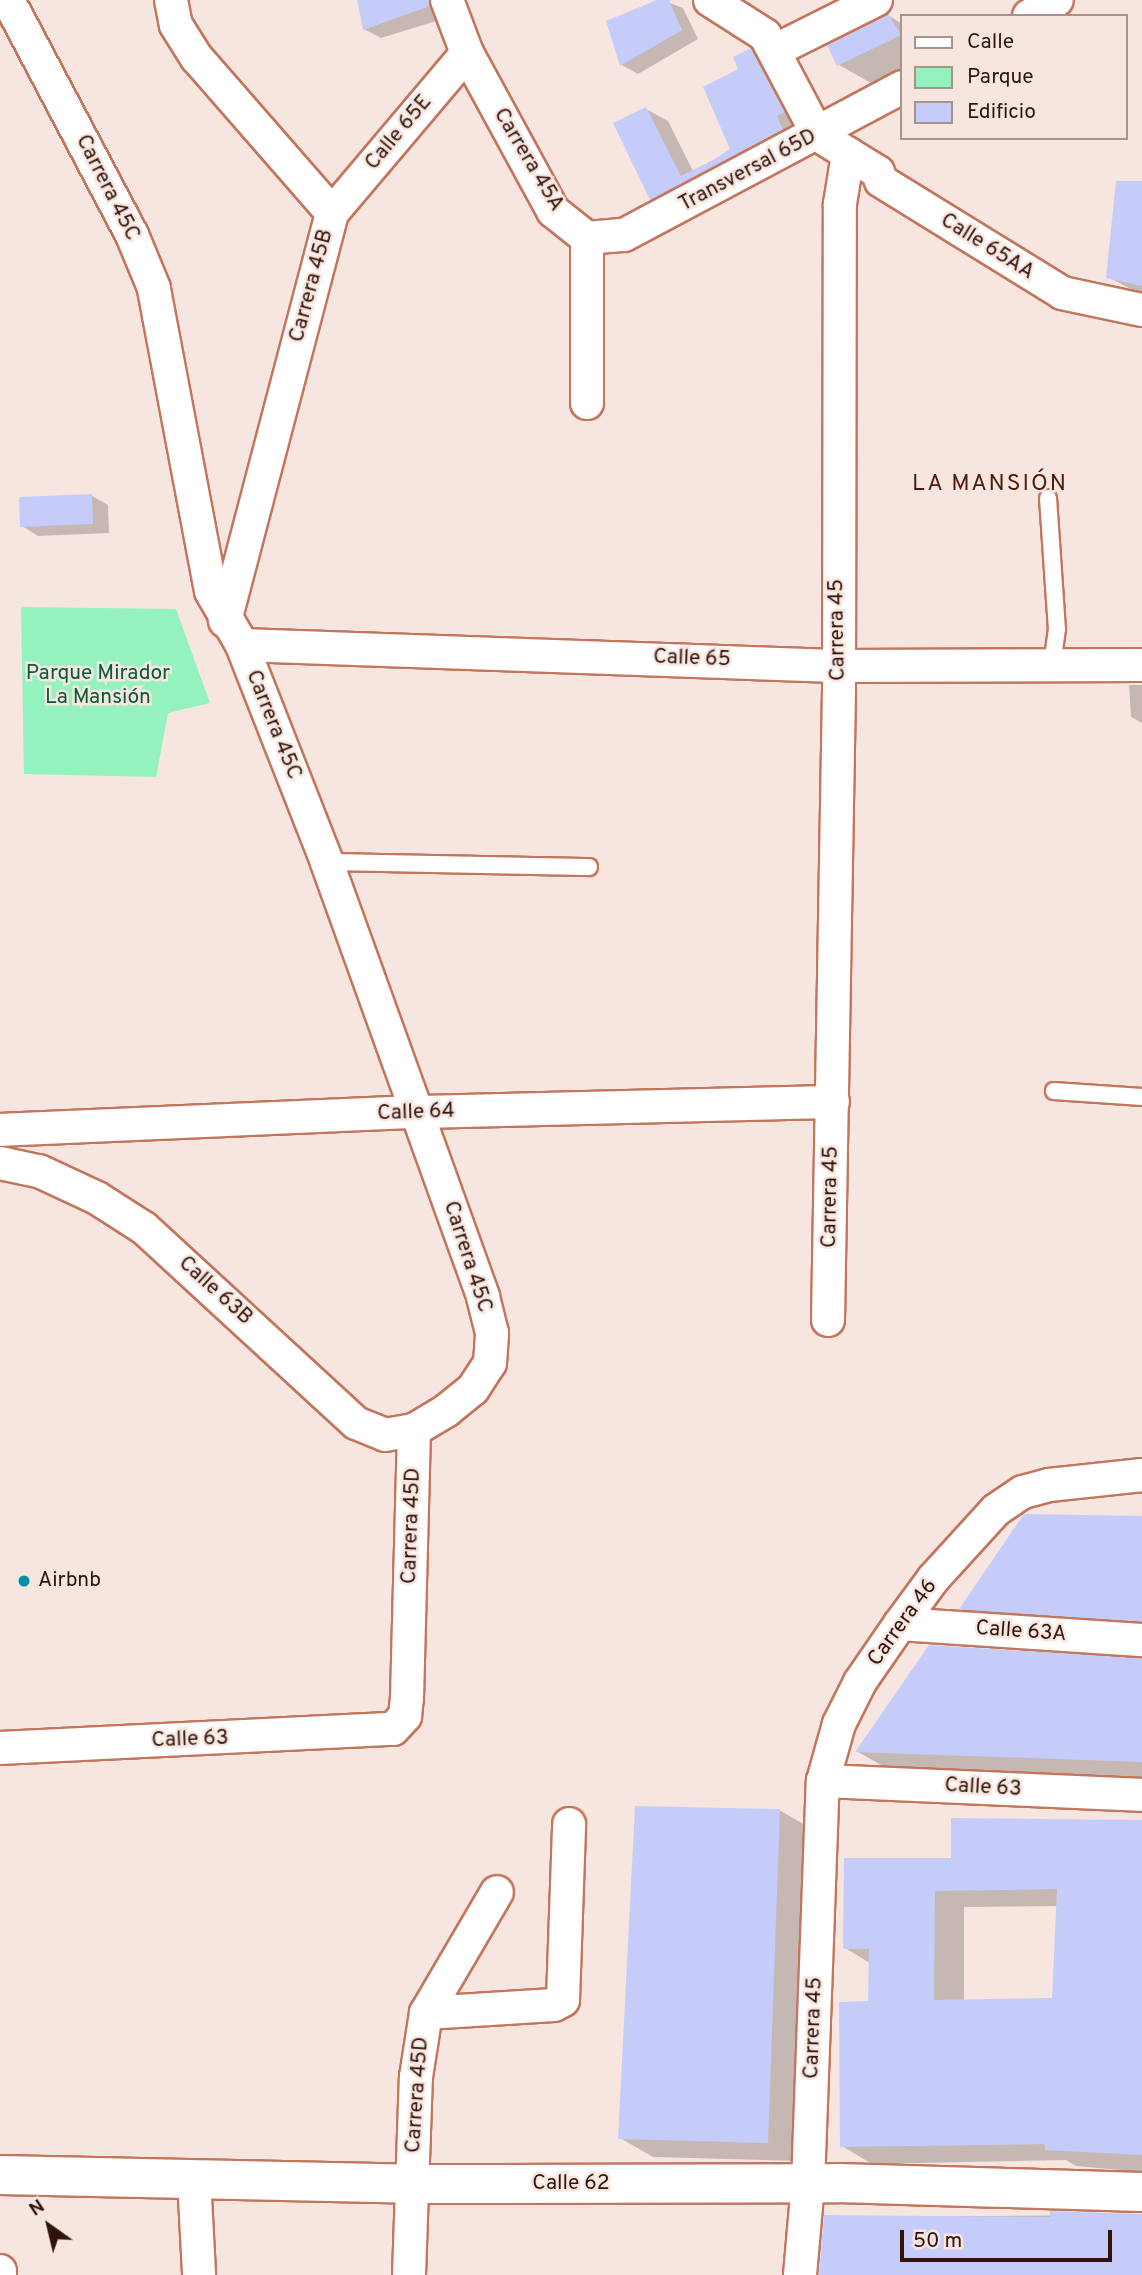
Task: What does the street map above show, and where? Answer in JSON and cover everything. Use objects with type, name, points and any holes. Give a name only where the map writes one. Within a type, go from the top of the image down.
[{"type":"main road","name":"Calle 62","points":[[0,2175],[412,2184],[808,2184],[1142,2192]]},
{"type":"street","name":"Carrera 45B","points":[[171,0],[176,25],[197,58],[332,213],[233,633]]},
{"type":"street","name":"Carrera 45A","points":[[447,0],[467,53],[553,211],[587,237]]},
{"type":"street","points":[[710,0],[765,35],[818,135],[848,154]]},
{"type":"street","points":[[774,51],[876,0]]},
{"type":"street","points":[[1032,14],[1056,0]]},
{"type":"street","name":"Carrera 45C","points":[[9,16],[154,288],[200,547],[211,591],[233,633],[327,862],[483,1296],[492,1333],[490,1363],[473,1389],[414,1430]]},
{"type":"street","name":"Calle 65E","points":[[332,213],[467,53]]},
{"type":"street","name":"Transversal 65D","points":[[587,237],[624,235],[818,135],[900,88]]},
{"type":"street","name":"Calle 65AA","points":[[848,154],[878,172],[881,181],[1062,293],[1142,310]]},
{"type":"street","name":"Carrera 45","points":[[828,1321],[833,1102],[840,212],[848,154]]},
{"type":"street","points":[[587,237],[587,403]]},
{"type":"street","name":"Calle 65","points":[[233,633],[836,666],[1142,665]]},
{"type":"street","name":"Calle 64","points":[[0,1130],[417,1112],[833,1102]]},
{"type":"street","name":"Calle 63B","points":[[0,1163],[39,1171],[97,1198],[144,1228],[356,1423],[385,1435],[414,1430]]},
{"type":"street","name":"Carrera 45D","points":[[380,1733],[393,1729],[405,1716],[414,1430]]},
{"type":"street","name":"Carrera 46","points":[[823,1781],[844,1713],[900,1624],[975,1531],[1023,1492],[1142,1475]]},
{"type":"street","name":"Calle 63A","points":[[900,1624],[1142,1640]]},
{"type":"street","name":"Calle 63","points":[[0,1748],[380,1733]]},
{"type":"street","name":"Carrera 45","points":[[800,2275],[808,2184],[823,1781]]},
{"type":"street","name":"Calle 63","points":[[823,1781],[1142,1795]]},
{"type":"street","points":[[426,2013],[554,2005],[563,2000],[569,1824]]},
{"type":"street","name":"Carrera 45D","points":[[409,2275],[416,2077],[426,2013],[497,1892]]},
{"type":"street","points":[[194,2178],[199,2275]]},
{"type":"lane","points":[[1048,498],[1058,629],[1052,666]]},
{"type":"lane","points":[[327,862],[589,867]]},
{"type":"lane","points":[[1054,1091],[1142,1097]]},
{"type":"green space","name":"Parque Mirador La Mansión","points":[[21,607],[176,609],[210,703],[168,713],[156,777],[24,774]]},
{"type":"building","points":[[357,0],[429,0],[430,6],[363,30]]},
{"type":"building","points":[[657,0],[669,0],[682,30],[620,66],[606,21]]},
{"type":"building","points":[[888,13],[900,33],[837,66],[827,45]]},
{"type":"building","points":[[751,48],[785,112],[777,116],[783,130],[650,200],[613,123],[646,107],[681,176],[713,160],[730,149],[703,87],[738,69],[733,57]]},
{"type":"building","points":[[1116,181],[1142,181],[1142,286],[1106,278]]},
{"type":"building","points":[[92,494],[93,524],[20,527],[19,497]]},
{"type":"building","points":[[1024,1514],[1142,1516],[1142,1622],[959,1609]]},
{"type":"building","points":[[929,1645],[1142,1658],[1142,1762],[855,1752]]},
{"type":"building","points":[[635,1806],[780,1809],[768,2143],[618,2139]]},
{"type":"building","points":[[951,1818],[1142,1820],[1142,2155],[1045,2150],[1045,2144],[840,2147],[839,2002],[868,2001],[869,1949],[843,1949],[844,1858],[951,1858]],"holes":[[[1057,1889],[1052,1998],[934,2000],[935,1891]]]},
{"type":"building","points":[[1050,2211],[1142,2214],[1142,2275],[819,2275],[824,2215],[1050,2217]]},
{"type":"place","name":"Airbnb","points":[[24,1581]]},
{"type":"district","name":"LA MANSIÓN","points":[[990,485]]}]
